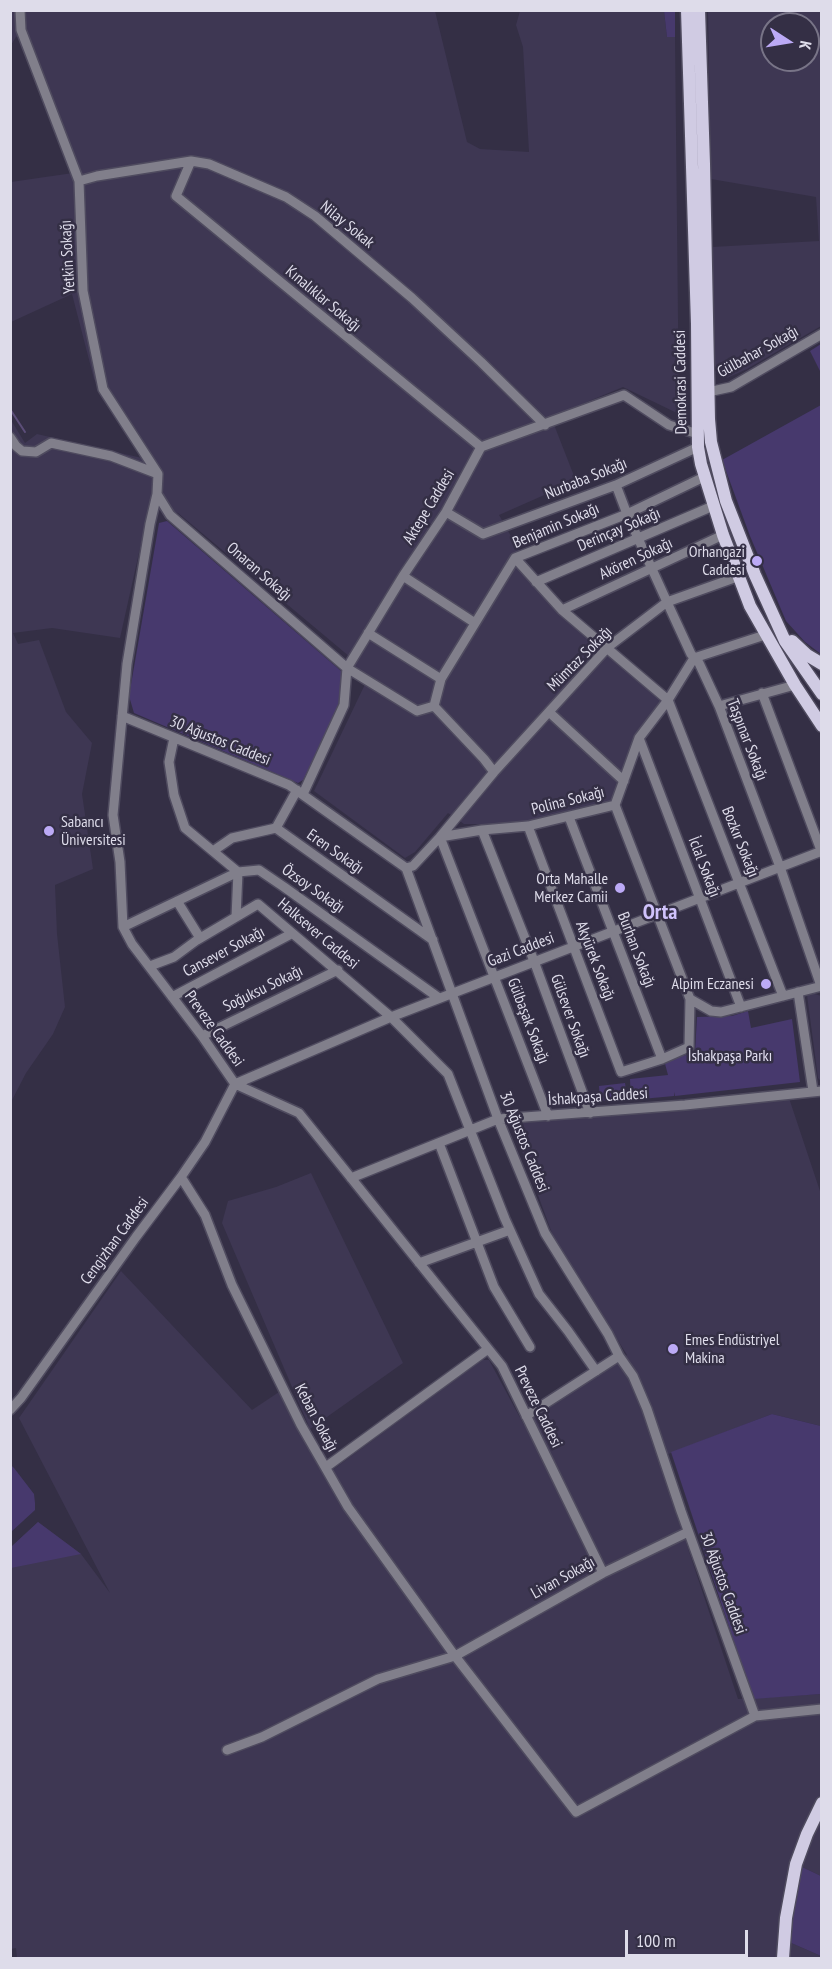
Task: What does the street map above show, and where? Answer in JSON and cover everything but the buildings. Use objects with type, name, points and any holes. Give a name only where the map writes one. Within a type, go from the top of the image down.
[{"type":"main road","name":"Demokrasi Caddesi","points":[[687,10],[698,440],[704,477],[737,577],[750,606],[795,686],[822,726]]},
{"type":"main road","name":"Demokrasi Caddesi","points":[[699,10],[708,392],[710,430],[717,470],[741,541],[778,627],[820,688]]},
{"type":"main road","points":[[698,402],[703,401],[708,392]]},
{"type":"main road","points":[[778,627],[807,655],[822,664]]},
{"type":"main road","points":[[812,711],[812,703],[820,688]]},
{"type":"main road","points":[[783,1959],[786,1918],[796,1864],[822,1803]]},
{"type":"street","name":"Yetkin Sokağı","points":[[20,10],[21,30],[79,181],[83,291],[103,389],[159,474]]},
{"type":"street","name":"Nilay Sokak","points":[[79,181],[190,161],[209,164],[286,197],[315,216],[412,298],[545,425]]},
{"type":"street","name":"Kınalıklar Sokağı","points":[[190,161],[176,196],[481,447]]},
{"type":"street","name":"Gülbahar Sokağı","points":[[708,392],[731,387],[822,334]]},
{"type":"street","points":[[481,447],[624,395],[669,425],[698,440]]},
{"type":"street","points":[[10,437],[22,450],[36,452],[51,443],[111,456],[159,474],[157,494]]},
{"type":"street","name":"Nurbaba Sokağı","points":[[446,512],[483,534],[616,485],[698,440]]},
{"type":"street","name":"Aktepe Caddesi","points":[[276,828],[300,792],[344,705],[347,668],[403,576],[446,512],[481,447]]},
{"type":"street","name":"Benjamin Sokağı","points":[[434,706],[441,679],[515,558],[627,513],[704,477]]},
{"type":"street","name":"Taşpınar Sokağı","points":[[616,485],[651,568],[718,706],[780,867],[821,986]]},
{"type":"street","name":"Onaran Sokağı","points":[[157,494],[170,515],[347,668],[417,711],[434,706]]},
{"type":"street","name":"Preveze Caddesi","points":[[157,494],[129,652],[113,815],[120,862],[123,927],[132,944],[202,1036],[235,1084],[298,1113],[502,1366],[603,1573]]},
{"type":"street","name":"Derinçay Sokağı","points":[[536,582],[713,506]]},
{"type":"street","name":"Akören Sokağı","points":[[562,609],[723,535]]},
{"type":"street","points":[[515,558],[562,609],[668,700]]},
{"type":"street","points":[[403,576],[475,623]]},
{"type":"street","name":"Mümtaz Sokağı","points":[[440,837],[494,772],[608,647],[667,602],[737,577]]},
{"type":"street","points":[[368,633],[441,679]]},
{"type":"street","points":[[694,658],[765,635]]},
{"type":"street","name":"Polina Sokağı","points":[[440,837],[528,826],[569,818],[615,805],[639,738],[668,700],[694,658]]},
{"type":"street","points":[[718,706],[795,686]]},
{"type":"street","points":[[762,693],[821,852]]},
{"type":"street","name":"Bozkır Sokağı","points":[[668,700],[783,996]]},
{"type":"street","points":[[434,706],[494,772]]},
{"type":"street","points":[[549,712],[624,782]]},
{"type":"street","name":"30 Ağustos Caddesi","points":[[122,716],[300,792],[406,868],[498,1119],[545,1233],[633,1376],[647,1409],[688,1532],[755,1716]]},
{"type":"street","points":[[174,738],[169,762],[174,795],[185,828],[238,872]]},
{"type":"street","name":"İclal Sokağı","points":[[639,738],[741,1007]]},
{"type":"street","points":[[615,805],[690,999],[689,1047],[662,1059]]},
{"type":"street","name":"Burhan Sokağı","points":[[569,818],[662,1059]]},
{"type":"street","name":"Akyürek Sokağı","points":[[528,826],[621,1072],[662,1059]]},
{"type":"street","points":[[213,851],[232,838],[276,828]]},
{"type":"street","name":"Eren Sokağı","points":[[276,828],[433,940]]},
{"type":"street","name":"Gülsever Sokağı","points":[[482,830],[534,961],[590,1113]]},
{"type":"street","points":[[406,868],[413,866],[440,837]]},
{"type":"street","name":"Gülbaşak Sokağı","points":[[440,837],[548,1116]]},
{"type":"street","name":"Gazi Caddesi","points":[[235,1084],[452,992],[821,852]]},
{"type":"street","name":"Özsoy Sokağı","points":[[238,872],[259,870],[439,998]]},
{"type":"street","points":[[123,927],[238,872]]},
{"type":"street","points":[[236,917],[238,872]]},
{"type":"street","points":[[177,901],[200,938]]},
{"type":"street","name":"Halksever Caddesi","points":[[150,966],[174,957],[200,938],[258,904],[391,1017],[448,1074],[471,1131]]},
{"type":"street","name":"Cansever Sokağı","points":[[172,997],[291,934]]},
{"type":"street","name":"Soğuksu Sokağı","points":[[202,1036],[338,970]]},
{"type":"street","points":[[690,999],[711,1011],[721,1012],[821,986]]},
{"type":"street","points":[[798,992],[817,1091]]},
{"type":"street","name":"Cengizhan Caddesi","points":[[10,1410],[181,1177],[205,1142],[235,1084]]},
{"type":"street","name":"İshakpaşa Caddesi","points":[[351,1178],[498,1119],[685,1106],[817,1091]]},
{"type":"street","points":[[471,1131],[510,1230],[539,1294],[596,1371]]},
{"type":"street","points":[[439,1143],[494,1287],[530,1347]]},
{"type":"street","name":"Keban Sokağı","points":[[181,1177],[205,1215],[232,1285],[301,1425],[348,1507],[454,1656],[576,1812],[755,1716]]},
{"type":"street","points":[[419,1263],[510,1230]]},
{"type":"street","points":[[326,1467],[488,1349]]},
{"type":"street","points":[[526,1416],[619,1356]]},
{"type":"street","name":"Livan Sokağı","points":[[227,1750],[262,1737],[378,1679],[454,1656],[603,1573],[688,1532]]},
{"type":"street","points":[[755,1716],[822,1709]]},
{"type":"shaded area","points":[[11,11],[435,11],[467,142],[480,149],[529,152],[523,47],[516,25],[520,11],[664,11],[667,37],[675,37],[679,414],[623,387],[551,417],[576,481],[499,515],[524,559],[560,601],[671,699],[641,740],[617,805],[526,824],[464,824],[448,813],[415,852],[405,858],[314,791],[368,678],[353,668],[356,662],[178,513],[149,508],[120,638],[52,628],[13,633],[18,644],[39,640],[66,712],[92,743],[82,794],[93,869],[55,885],[57,934],[65,1007],[53,1034],[26,1073],[11,1102],[11,420],[25,443],[37,434],[142,458],[94,379],[72,294],[11,322],[11,182],[80,172],[28,34],[16,37],[11,45]]},
{"type":"shaded area","points":[[708,11],[821,11],[821,326],[747,369],[727,378],[714,372],[712,247],[819,241],[816,197],[711,179]]},
{"type":"shaded area","points":[[812,993],[821,996],[821,1081],[818,1078],[807,995]]},
{"type":"shaded area","points":[[789,1098],[821,1194],[821,1426],[772,1414],[658,1458],[738,1699],[821,1694],[821,1876],[800,1866],[792,1854],[777,1958],[17,1958],[16,1948],[11,1949],[11,1547],[38,1522],[81,1554],[110,1593],[19,1418],[121,1271],[252,1410],[279,1392],[331,1471],[482,1360],[489,1360],[524,1425],[627,1355],[553,1236],[512,1124]]},
{"type":"shaded area","points":[[311,1173],[403,1363],[310,1429],[222,1223],[228,1201],[276,1187]]},
{"type":"shaded area","points":[[789,1942],[821,1956],[821,1958],[790,1958]]},
{"type":"green space","points":[[664,11],[675,11],[675,37],[667,37]]},
{"type":"green space","points":[[821,344],[821,373],[810,351]]},
{"type":"green space","points":[[821,405],[821,654],[805,642],[786,621],[750,536],[722,460]]},
{"type":"green space","points":[[167,521],[341,671],[341,704],[303,780],[298,783],[134,713],[129,696],[159,523]]},
{"type":"green space","name":"İshakpaşa Parkı","points":[[748,1011],[751,1028],[792,1019],[800,1082],[675,1096],[674,1092],[674,1096],[631,1100],[630,1079],[668,1075],[664,1060],[695,1053],[697,1017],[732,1016]]},
{"type":"green space","points":[[625,1083],[627,1098],[600,1101],[599,1086]]},
{"type":"green space","points":[[772,1414],[821,1426],[821,1694],[753,1699],[671,1452]]},
{"type":"green space","points":[[11,1465],[34,1494],[35,1510],[11,1532]]},
{"type":"green space","points":[[38,1522],[81,1554],[11,1568],[11,1547]]},
{"type":"green space","points":[[800,1866],[821,1876],[821,1956],[789,1942]]},
{"type":"waterway","points":[[10,409],[25,432]]},
{"type":"place","name":"Orhangazi Caddesi","points":[[757,561]]},
{"type":"place","name":"Sabancı Üniversitesi","points":[[49,831]]},
{"type":"place","name":"Orta Mahalle Merkez Camii","points":[[620,888]]},
{"type":"place","name":"Alpim Eczanesi","points":[[766,984]]},
{"type":"place","name":"Emes Endüstriyel Makina","points":[[673,1349]]},
{"type":"district","name":"Orta","points":[[660,913]]}]
